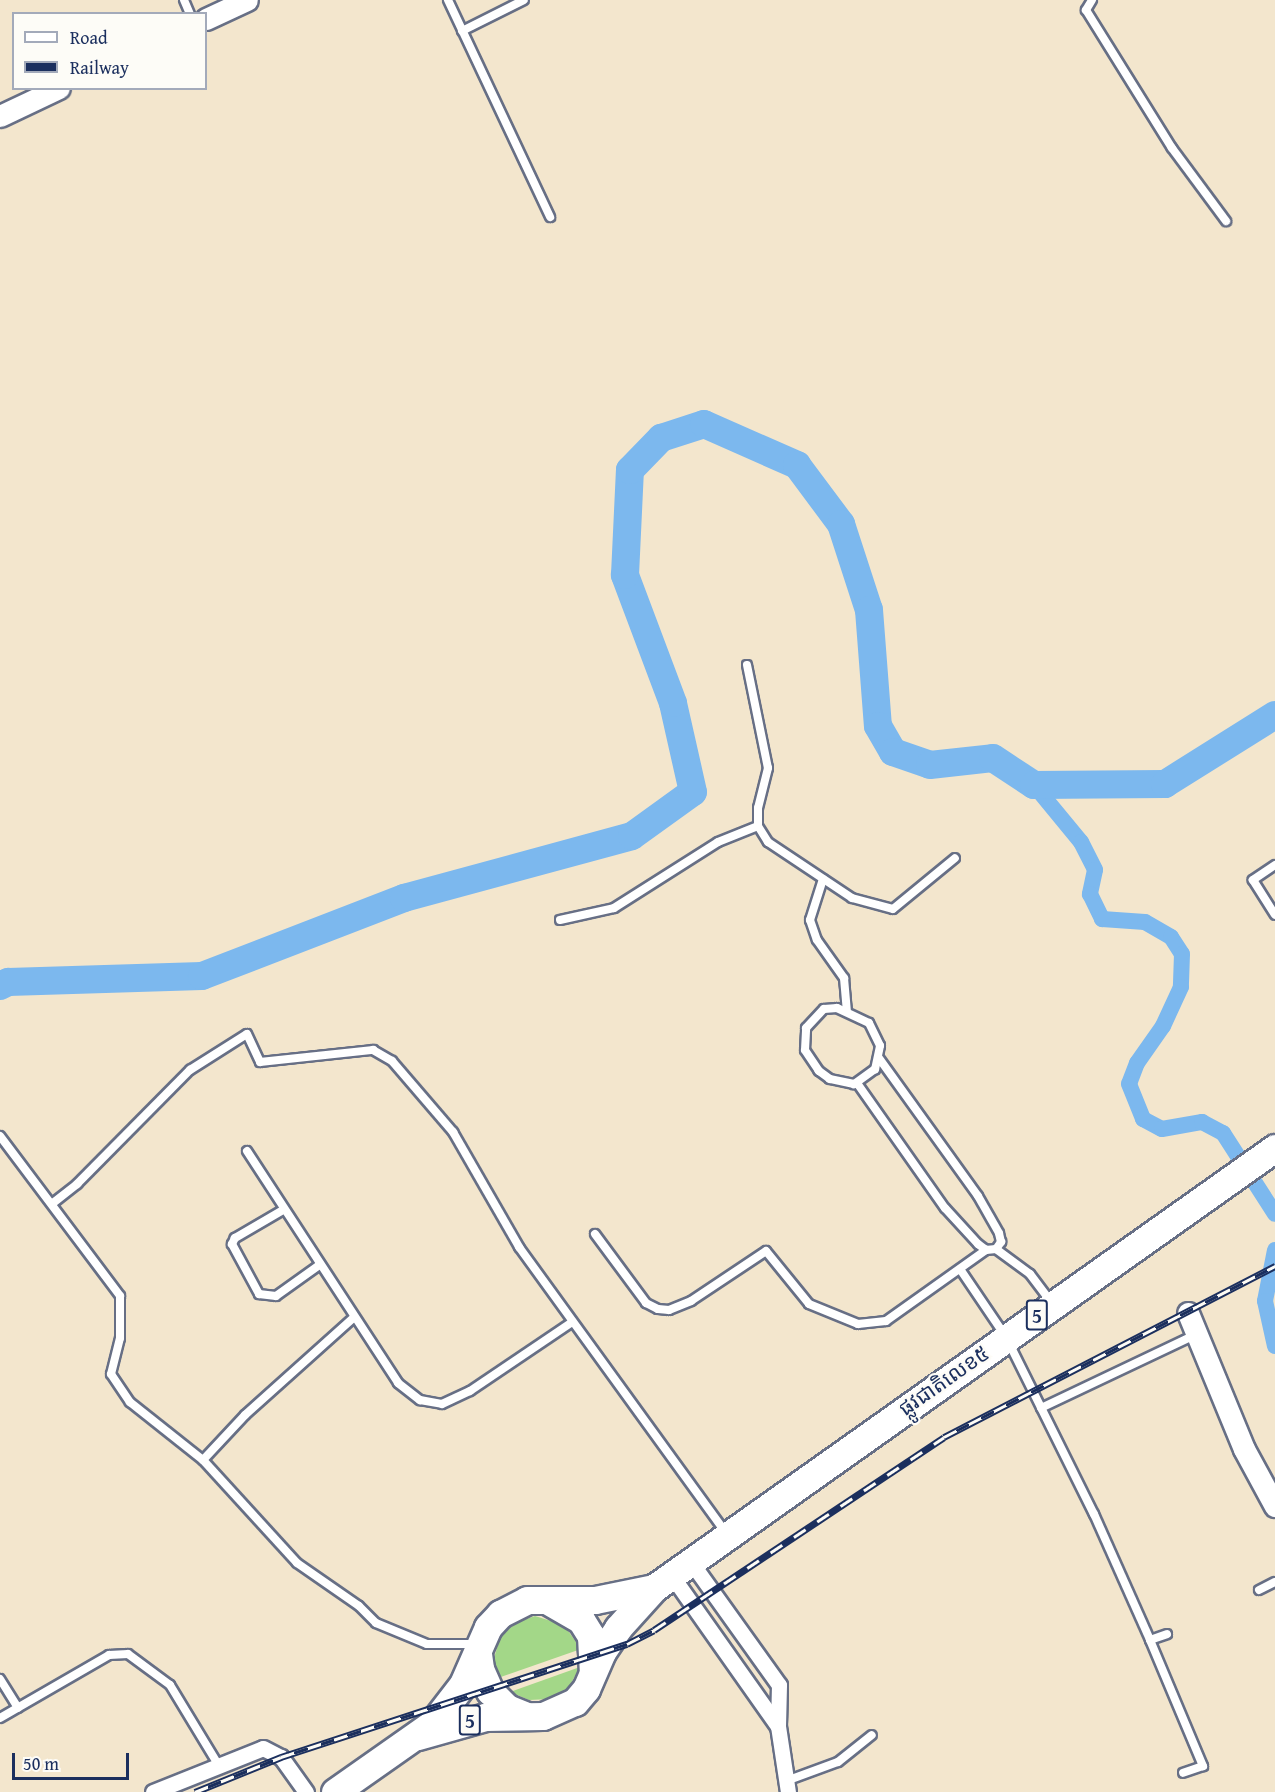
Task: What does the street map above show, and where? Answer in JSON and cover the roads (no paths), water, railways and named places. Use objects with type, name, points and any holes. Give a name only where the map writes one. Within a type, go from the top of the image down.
[{"type":"highway","name":"ផ្លូវជាតិលេខ៥","points":[[418,1736],[485,1717],[524,1714],[543,1716],[567,1707],[586,1689],[618,1628],[672,1575],[1275,1148]]},
{"type":"highway","name":"ផ្លូវជាតិលេខ៥","points":[[340,1790],[418,1736],[448,1706],[479,1649],[488,1627],[507,1609],[527,1600],[620,1597],[672,1575]]},
{"type":"highway","points":[[549,1601],[581,1620],[591,1636],[593,1672]]},
{"type":"highway","points":[[479,1649],[480,1669],[490,1691],[507,1708],[524,1714]]},
{"type":"street","points":[[207,20],[247,0]]},
{"type":"street","points":[[0,116],[55,90]]},
{"type":"street","points":[[1188,1313],[1244,1449],[1275,1506]]},
{"type":"street","points":[[672,1575],[778,1726]]},
{"type":"street","points":[[672,1575],[778,1685],[778,1726],[787,1786]]},
{"type":"street","points":[[153,1792],[262,1748],[281,1757],[306,1792]]},
{"type":"lane","points":[[448,0],[550,217]]},
{"type":"lane","points":[[462,31],[524,0]]},
{"type":"lane","points":[[1092,0],[1086,10],[1173,148],[1226,221]]},
{"type":"lane","points":[[747,664],[768,768],[758,808],[758,826],[768,842],[852,898],[893,909],[955,858]]},
{"type":"lane","points":[[560,920],[614,908],[718,842],[758,826]]},
{"type":"lane","points":[[1275,865],[1253,880],[1275,915]]},
{"type":"lane","points":[[823,879],[810,920],[818,940],[844,978],[847,1010]]},
{"type":"lane","points":[[879,1058],[875,1069],[857,1083],[830,1079],[819,1071],[808,1056],[803,1039],[806,1028],[824,1009],[847,1010],[875,1030],[879,1058],[978,1196],[999,1233],[1001,1242],[996,1249]]},
{"type":"lane","points":[[53,1203],[77,1184],[190,1070],[247,1034],[260,1062],[373,1050],[392,1061],[453,1132],[519,1247],[571,1323],[728,1536]]},
{"type":"lane","points":[[857,1083],[945,1208],[986,1250]]},
{"type":"lane","points":[[0,1136],[53,1203],[120,1296],[120,1338],[111,1374],[130,1402],[203,1460],[278,1546],[376,1623],[427,1644],[479,1649]]},
{"type":"lane","points":[[247,1151],[318,1266],[398,1383],[420,1400],[442,1404],[470,1391],[571,1323]]},
{"type":"lane","points":[[283,1210],[235,1238],[232,1244],[259,1294],[276,1296],[318,1266]]},
{"type":"lane","points":[[595,1234],[646,1303],[658,1309],[669,1310],[691,1301],[766,1251],[809,1304],[858,1324],[886,1321],[986,1250],[996,1249],[1029,1274],[1053,1304]]},
{"type":"lane","points":[[960,1269],[1006,1337],[1094,1514],[1150,1640],[1203,1766],[1183,1773]]},
{"type":"lane","points":[[203,1460],[245,1415],[353,1318]]},
{"type":"lane","points":[[1041,1408],[1197,1335]]},
{"type":"lane","points":[[1259,1590],[1275,1582]]},
{"type":"lane","points":[[1150,1640],[1167,1634]]},
{"type":"lane","points":[[0,1718],[109,1655],[128,1654],[170,1685],[219,1766]]},
{"type":"lane","points":[[0,1679],[18,1708]]},
{"type":"lane","points":[[787,1786],[838,1762],[872,1735]]},
{"type":"waterway","points":[[0,986],[8,982],[202,976],[404,898],[632,836],[693,792],[673,703],[625,575],[630,470],[661,438],[704,424],[797,465],[841,524],[869,610],[878,726],[893,752],[930,765],[993,758],[1034,785],[1165,784],[1275,715]]},
{"type":"waterway","points":[[1034,785],[1081,842],[1095,870],[1090,894],[1102,919],[1145,922],[1171,937],[1182,954],[1181,987],[1163,1026],[1137,1063],[1129,1084],[1143,1119],[1162,1129],[1202,1122],[1223,1133],[1275,1214]]},
{"type":"waterway","points":[[1275,1250],[1265,1301],[1275,1346]]},
{"type":"railway","points":[[195,1792],[281,1757],[627,1644],[654,1630],[944,1437],[1275,1266]]}]
